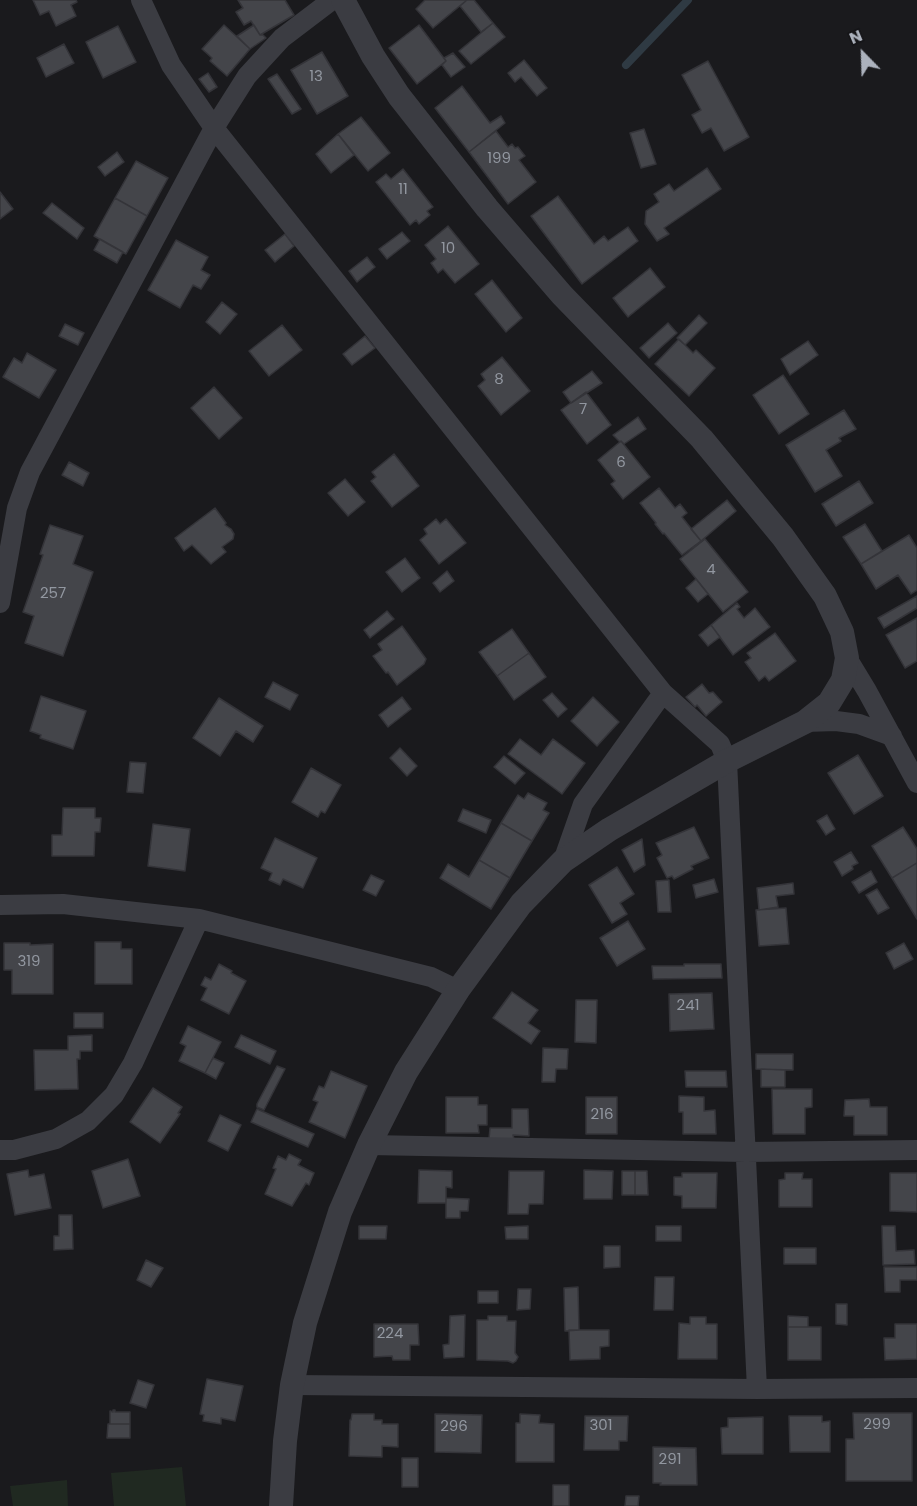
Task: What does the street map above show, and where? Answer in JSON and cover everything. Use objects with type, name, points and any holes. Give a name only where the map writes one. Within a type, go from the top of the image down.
[{"type":"street","points":[[141,0],[171,65],[214,128],[663,693],[720,744],[727,761],[758,1389]]},
{"type":"street","points":[[0,603],[17,508],[30,472],[214,128],[247,76],[282,38],[332,0]]},
{"type":"street","points":[[343,0],[373,56],[399,96],[487,208],[562,295],[702,439],[783,537],[825,596],[842,632],[847,658],[917,783]]},
{"type":"street","points":[[281,1506],[285,1441],[292,1385],[305,1323],[340,1212],[369,1144],[406,1072],[458,990],[521,904],[563,861],[610,829],[727,761],[805,722],[828,703],[843,680],[847,658]]},
{"type":"street","points":[[563,861],[583,804],[663,693]]},
{"type":"street","points":[[805,722],[836,721],[859,724],[892,736]]},
{"type":"street","points":[[0,905],[63,904],[199,919],[431,977],[458,990]]},
{"type":"street","points":[[0,1150],[14,1150],[56,1139],[88,1121],[114,1095],[133,1063],[199,919]]},
{"type":"street","points":[[369,1144],[746,1152],[917,1150]]},
{"type":"street","points":[[292,1385],[917,1388]]},
{"type":"shaded area","points":[[182,1467],[186,1506],[114,1506],[111,1473]]},
{"type":"shaded area","points":[[67,1480],[68,1506],[13,1506],[10,1486]]},
{"type":"building","points":[[33,0],[76,0],[77,2],[71,5],[76,16],[56,26],[49,11],[40,15]]},
{"type":"building","points":[[238,0],[285,0],[294,15],[260,35],[251,21],[244,25],[236,12],[243,8]]},
{"type":"building","points":[[425,0],[467,0],[433,28],[416,9]]},
{"type":"building","points":[[467,0],[474,0],[493,23],[481,32],[460,6]]},
{"type":"building","points":[[493,23],[505,37],[471,64],[459,51]]},
{"type":"building","points":[[224,25],[250,49],[227,76],[210,61],[212,58],[202,49]]},
{"type":"building","points":[[254,25],[260,35],[266,38],[250,49],[237,36]]},
{"type":"building","points":[[419,25],[446,61],[417,84],[389,48]]},
{"type":"building","points":[[118,26],[136,62],[103,78],[86,42]]},
{"type":"building","points":[[64,44],[74,63],[46,77],[37,58]]},
{"type":"building","points":[[322,52],[348,96],[317,114],[291,70]]},
{"type":"building","points":[[453,53],[465,67],[451,77],[442,65],[446,61],[444,58]]},
{"type":"building","points":[[524,60],[547,88],[537,96],[521,77],[515,82],[508,73]]},
{"type":"building","points":[[708,61],[749,137],[724,151],[711,128],[702,133],[692,115],[701,110],[682,75]]},
{"type":"building","points":[[208,73],[217,87],[209,92],[199,79]]},
{"type":"building","points":[[277,74],[301,109],[292,114],[268,79]]},
{"type":"building","points":[[462,86],[490,123],[501,116],[505,123],[469,152],[435,108]]},
{"type":"building","points":[[361,117],[390,153],[368,171],[338,134]]},
{"type":"building","points":[[644,129],[656,164],[641,168],[630,133]]},
{"type":"building","points":[[496,131],[508,147],[512,144],[515,148],[518,147],[525,156],[519,160],[536,182],[508,204],[469,152]]},
{"type":"building","points":[[338,134],[354,155],[331,173],[316,154]]},
{"type":"building","points":[[117,152],[124,162],[105,176],[98,167]]},
{"type":"building","points":[[136,161],[168,178],[147,216],[115,198]]},
{"type":"building","points":[[707,168],[721,189],[664,228],[669,234],[657,241],[645,224],[646,211],[659,202],[654,194],[669,184],[674,191]]},
{"type":"building","points":[[403,169],[433,207],[427,211],[430,215],[419,224],[416,220],[410,225],[376,182],[386,174],[391,179]]},
{"type":"building","points":[[0,192],[13,209],[0,219]]},
{"type":"building","points":[[558,196],[594,244],[604,236],[608,241],[628,227],[638,241],[582,284],[531,216]]},
{"type":"building","points":[[115,198],[147,216],[126,254],[94,236]]},
{"type":"building","points":[[52,203],[84,228],[77,239],[43,213]]},
{"type":"building","points":[[448,226],[479,264],[455,283],[443,269],[438,273],[431,263],[436,259],[425,245]]},
{"type":"building","points":[[402,232],[410,241],[387,259],[379,249]]},
{"type":"building","points":[[285,234],[294,246],[275,262],[265,250]]},
{"type":"building","points":[[100,239],[123,252],[117,263],[94,250]]},
{"type":"building","points":[[176,240],[208,257],[201,270],[210,275],[201,289],[193,285],[180,308],[148,290]]},
{"type":"building","points":[[367,257],[375,267],[357,282],[349,271]]},
{"type":"building","points":[[650,268],[665,287],[628,317],[613,298]]},
{"type":"building","points":[[492,280],[522,318],[506,332],[475,294]]},
{"type":"building","points":[[222,302],[237,314],[220,334],[206,322]]},
{"type":"building","points":[[699,315],[707,323],[685,345],[677,338]]},
{"type":"building","points":[[668,323],[677,333],[649,358],[640,348]]},
{"type":"building","points":[[65,324],[84,333],[78,345],[59,336]]},
{"type":"building","points":[[282,325],[302,350],[269,376],[249,351]]},
{"type":"building","points":[[365,336],[375,348],[352,365],[343,354]]},
{"type":"building","points":[[679,339],[693,353],[696,350],[715,368],[689,396],[655,364]]},
{"type":"building","points":[[808,341],[818,355],[790,375],[781,359]]},
{"type":"building","points":[[27,353],[56,370],[39,398],[3,377],[14,358],[22,363]]},
{"type":"building","points":[[502,357],[530,391],[501,415],[478,386],[485,380],[481,374]]},
{"type":"building","points":[[592,371],[602,383],[571,403],[563,392]]},
{"type":"building","points":[[783,375],[809,414],[779,434],[753,395]]},
{"type":"building","points":[[214,387],[242,418],[219,439],[191,408]]},
{"type":"building","points":[[586,392],[611,425],[587,444],[561,410]]},
{"type":"building","points":[[844,410],[856,429],[839,438],[841,441],[826,450],[842,476],[815,492],[786,445]]},
{"type":"building","points":[[638,417],[646,429],[624,444],[613,435]]},
{"type":"building","points":[[621,441],[650,477],[623,499],[611,484],[615,481],[598,460]]},
{"type":"building","points":[[394,454],[419,486],[392,507],[371,481],[376,477],[372,472]]},
{"type":"building","points":[[69,462],[89,473],[83,486],[62,475]]},
{"type":"building","points":[[345,479],[365,502],[348,516],[328,493]]},
{"type":"building","points":[[859,481],[873,503],[836,526],[822,504]]},
{"type":"building","points":[[659,488],[675,508],[680,504],[687,513],[682,517],[701,541],[682,555],[640,503]]},
{"type":"building","points":[[727,500],[736,511],[701,541],[691,529]]},
{"type":"building","points":[[215,508],[226,523],[225,525],[234,534],[233,539],[222,547],[226,552],[211,564],[192,545],[184,551],[175,538]]},
{"type":"building","points":[[436,519],[440,524],[446,519],[466,543],[439,564],[420,540],[427,534],[424,529]]},
{"type":"building","points":[[865,524],[882,551],[861,564],[843,537]]},
{"type":"building","points":[[50,525],[83,536],[73,564],[93,572],[63,656],[25,643],[34,616],[23,612],[43,555],[40,554]]},
{"type":"building","points":[[909,535],[917,548],[917,590],[911,594],[898,575],[876,589],[861,564]]},
{"type":"building","points":[[705,539],[748,592],[723,612],[680,559]]},
{"type":"building","points":[[405,558],[420,578],[402,592],[386,572]]},
{"type":"building","points":[[447,571],[454,581],[440,592],[433,583]]},
{"type":"building","points":[[696,579],[708,594],[698,602],[686,588]]},
{"type":"building","points":[[917,596],[917,608],[884,628],[878,618]]},
{"type":"building","points":[[737,603],[740,607],[737,609],[744,618],[755,608],[770,627],[733,655],[711,625]]},
{"type":"building","points":[[387,611],[394,619],[370,638],[364,630]]},
{"type":"building","points":[[917,618],[917,661],[905,668],[886,635]]},
{"type":"building","points":[[711,625],[720,637],[708,646],[699,635]]},
{"type":"building","points":[[402,626],[426,659],[424,664],[397,685],[373,656],[382,650],[378,644]]},
{"type":"building","points":[[512,629],[529,653],[497,676],[479,652]]},
{"type":"building","points":[[775,633],[796,661],[769,681],[765,676],[759,681],[745,662],[751,658],[747,653]]},
{"type":"building","points":[[529,653],[546,677],[514,700],[497,676]]},
{"type":"building","points":[[273,682],[298,695],[290,710],[265,697]]},
{"type":"building","points":[[702,684],[709,693],[713,692],[722,702],[706,716],[686,697]]},
{"type":"building","points":[[552,693],[567,709],[558,717],[543,700]]},
{"type":"building","points":[[41,696],[86,711],[73,749],[40,738],[41,735],[30,731]]},
{"type":"building","points":[[402,697],[411,709],[388,727],[379,715]]},
{"type":"building","points":[[593,697],[619,722],[597,746],[571,721]]},
{"type":"building","points":[[219,698],[263,726],[253,742],[236,731],[220,756],[193,738]]},
{"type":"building","points":[[520,739],[541,755],[553,739],[585,763],[562,794],[508,754]]},
{"type":"building","points":[[400,748],[417,766],[407,776],[390,758]]},
{"type":"building","points":[[858,755],[883,796],[854,814],[828,773]]},
{"type":"building","points":[[504,756],[525,773],[515,784],[494,767]]},
{"type":"building","points":[[130,762],[146,763],[143,793],[127,792]]},
{"type":"building","points":[[311,768],[341,785],[325,813],[321,811],[318,817],[292,802]]},
{"type":"building","points":[[528,793],[547,803],[543,810],[549,813],[532,841],[501,823],[518,795],[524,799]]},
{"type":"building","points":[[63,808],[95,808],[95,818],[101,818],[100,832],[95,832],[94,856],[52,856],[52,835],[62,835]]},
{"type":"building","points":[[463,809],[491,820],[486,833],[458,821]]},
{"type":"building","points":[[827,815],[835,829],[826,835],[817,821]]},
{"type":"building","points":[[501,823],[532,841],[510,878],[479,860]]},
{"type":"building","points":[[153,824],[190,829],[185,871],[148,866]]},
{"type":"building","points":[[694,827],[709,858],[691,866],[693,869],[674,879],[672,876],[667,878],[657,858],[662,855],[656,843]]},
{"type":"building","points":[[903,827],[917,849],[917,863],[892,878],[872,846]]},
{"type":"building","points":[[275,838],[317,858],[303,888],[283,879],[280,885],[269,880],[272,873],[261,868]]},
{"type":"building","points":[[642,839],[645,865],[634,872],[622,850]]},
{"type":"building","points":[[851,852],[858,863],[842,876],[834,862]]},
{"type":"building","points":[[479,860],[510,878],[491,909],[440,878],[448,864],[469,877]]},
{"type":"building","points":[[917,863],[917,919],[892,878]]},
{"type":"building","points":[[617,867],[634,894],[620,903],[627,914],[612,923],[589,885]]},
{"type":"building","points":[[871,871],[877,882],[859,893],[852,882]]},
{"type":"building","points":[[371,875],[384,881],[376,896],[363,890]]},
{"type":"building","points":[[714,879],[718,892],[696,898],[693,885]]},
{"type":"building","points":[[669,880],[671,912],[658,912],[656,881]]},
{"type":"building","points":[[793,883],[794,894],[776,896],[778,907],[759,910],[757,888]]},
{"type":"building","points":[[877,889],[889,908],[878,914],[866,895]]},
{"type":"building","points":[[786,908],[789,944],[759,946],[756,910]]},
{"type":"building","points":[[628,921],[645,949],[617,966],[600,938]]},
{"type":"building","points":[[95,942],[121,942],[121,949],[132,949],[132,984],[95,984]]},
{"type":"building","points":[[4,943],[53,944],[53,994],[12,994],[12,970],[4,970]]},
{"type":"building","points":[[904,943],[913,959],[894,969],[886,953]]},
{"type":"building","points":[[219,964],[246,981],[229,1014],[201,1000],[207,988],[201,985],[205,977],[211,980]]},
{"type":"building","points":[[684,964],[721,964],[722,978],[653,979],[652,966],[684,966]]},
{"type":"building","points":[[512,992],[538,1010],[528,1023],[540,1031],[531,1044],[493,1018]]},
{"type":"building","points":[[712,993],[714,1029],[670,1031],[669,994]]},
{"type":"building","points":[[576,1000],[597,1000],[596,1043],[575,1042]]},
{"type":"building","points":[[74,1013],[103,1013],[103,1028],[74,1028]]},
{"type":"building","points":[[188,1026],[221,1042],[205,1073],[179,1061],[186,1046],[180,1043]]},
{"type":"building","points":[[92,1035],[92,1051],[80,1051],[80,1059],[77,1059],[78,1089],[35,1090],[34,1050],[68,1050],[68,1036]]},
{"type":"building","points":[[241,1035],[276,1051],[270,1064],[235,1047]]},
{"type":"building","points":[[543,1048],[568,1049],[567,1069],[556,1069],[555,1082],[542,1082]]},
{"type":"building","points":[[756,1054],[793,1054],[793,1070],[756,1069]]},
{"type":"building","points":[[213,1058],[224,1063],[216,1079],[205,1073]]},
{"type":"building","points":[[277,1066],[285,1069],[264,1110],[257,1107],[257,1104]]},
{"type":"building","points":[[761,1069],[785,1070],[785,1087],[761,1087]]},
{"type":"building","points":[[331,1071],[367,1086],[345,1138],[309,1122],[318,1102],[313,1100],[319,1086],[324,1088]]},
{"type":"building","points":[[685,1071],[726,1071],[727,1087],[686,1087]]},
{"type":"building","points":[[153,1088],[182,1107],[178,1113],[180,1114],[160,1143],[130,1122]]},
{"type":"building","points":[[772,1089],[812,1089],[812,1107],[805,1108],[805,1134],[773,1134]]},
{"type":"building","points":[[679,1096],[704,1097],[704,1111],[715,1110],[716,1134],[683,1134],[683,1112],[679,1112]]},
{"type":"building","points":[[446,1097],[478,1097],[478,1105],[487,1105],[487,1125],[478,1125],[479,1133],[446,1133]]},
{"type":"building","points":[[586,1097],[617,1097],[617,1134],[586,1134]]},
{"type":"building","points":[[869,1099],[870,1107],[887,1107],[887,1135],[854,1135],[854,1116],[844,1116],[845,1100]]},
{"type":"building","points":[[257,1109],[314,1134],[308,1147],[251,1122]]},
{"type":"building","points":[[512,1109],[528,1109],[529,1136],[513,1135],[514,1139],[489,1139],[490,1128],[512,1128]]},
{"type":"building","points":[[220,1115],[241,1125],[228,1151],[208,1141]]},
{"type":"building","points":[[289,1154],[301,1160],[298,1165],[314,1173],[309,1185],[306,1183],[292,1206],[265,1194],[276,1169],[273,1168],[278,1156],[286,1160]]},
{"type":"building","points":[[128,1159],[140,1196],[103,1208],[92,1171]]},
{"type":"building","points":[[28,1170],[29,1177],[44,1174],[51,1208],[15,1215],[7,1174]]},
{"type":"building","points":[[419,1170],[452,1171],[452,1188],[446,1187],[446,1203],[418,1203]]},
{"type":"building","points":[[584,1170],[613,1171],[612,1199],[584,1199]]},
{"type":"building","points":[[509,1171],[544,1171],[543,1204],[529,1204],[528,1214],[508,1214]]},
{"type":"building","points":[[622,1171],[635,1171],[635,1195],[622,1195]]},
{"type":"building","points":[[635,1171],[647,1171],[648,1195],[635,1195]]},
{"type":"building","points":[[682,1173],[717,1173],[716,1208],[682,1208],[682,1196],[674,1195],[674,1177],[682,1177]]},
{"type":"building","points":[[785,1173],[803,1173],[802,1179],[812,1179],[812,1207],[779,1207],[779,1180],[785,1179]]},
{"type":"building","points":[[890,1173],[917,1173],[917,1212],[890,1211]]},
{"type":"building","points":[[446,1198],[469,1199],[468,1211],[460,1211],[460,1218],[446,1218]]},
{"type":"building","points":[[59,1215],[72,1215],[73,1249],[54,1250],[54,1236],[59,1236]]},
{"type":"building","points":[[359,1226],[387,1226],[386,1239],[359,1239]]},
{"type":"building","points":[[528,1226],[528,1239],[506,1239],[505,1227]]},
{"type":"building","points":[[656,1226],[681,1226],[681,1241],[656,1241]]},
{"type":"building","points":[[882,1226],[895,1226],[896,1251],[914,1250],[915,1264],[883,1265]]},
{"type":"building","points":[[604,1246],[620,1246],[620,1267],[604,1268]]},
{"type":"building","points":[[784,1248],[816,1248],[816,1264],[784,1264]]},
{"type":"building","points":[[146,1260],[163,1268],[151,1287],[137,1280]]},
{"type":"building","points":[[884,1267],[917,1267],[917,1280],[900,1280],[900,1292],[885,1292]]},
{"type":"building","points":[[655,1277],[674,1277],[673,1310],[654,1310]]},
{"type":"building","points":[[578,1287],[579,1330],[565,1331],[564,1288]]},
{"type":"building","points":[[518,1289],[531,1289],[530,1309],[517,1310]]},
{"type":"building","points":[[478,1291],[498,1291],[498,1303],[478,1303]]},
{"type":"building","points":[[836,1304],[847,1304],[847,1325],[836,1324]]},
{"type":"building","points":[[465,1315],[464,1357],[444,1358],[443,1345],[449,1344],[450,1316]]},
{"type":"building","points":[[488,1316],[507,1316],[507,1321],[516,1321],[515,1353],[518,1357],[513,1363],[477,1360],[477,1320],[488,1320]]},
{"type":"building","points":[[788,1316],[808,1317],[808,1327],[788,1327]]},
{"type":"building","points":[[690,1317],[706,1317],[706,1324],[717,1324],[717,1359],[678,1359],[679,1323],[690,1324]]},
{"type":"building","points":[[374,1324],[418,1324],[419,1345],[410,1345],[410,1360],[393,1360],[392,1356],[374,1357]]},
{"type":"building","points":[[895,1324],[917,1324],[917,1359],[885,1360],[884,1338],[895,1338]]},
{"type":"building","points":[[788,1327],[821,1327],[821,1360],[788,1360]]},
{"type":"building","points":[[569,1330],[609,1330],[609,1346],[600,1347],[600,1359],[570,1360]]},
{"type":"building","points":[[207,1379],[243,1386],[235,1421],[221,1418],[221,1424],[203,1421],[204,1415],[200,1414]]},
{"type":"building","points":[[138,1380],[154,1385],[146,1408],[130,1403]]},
{"type":"building","points":[[113,1410],[130,1412],[130,1424],[110,1424],[110,1411],[113,1412]]},
{"type":"building","points":[[853,1413],[912,1413],[912,1481],[846,1481],[846,1439],[854,1439]]},
{"type":"building","points":[[352,1414],[374,1414],[374,1420],[382,1420],[382,1424],[398,1424],[398,1447],[382,1446],[382,1457],[349,1456]]},
{"type":"building","points":[[435,1414],[482,1415],[481,1453],[435,1452]]},
{"type":"building","points":[[520,1414],[540,1415],[539,1423],[554,1424],[554,1462],[516,1462],[516,1423],[520,1423]]},
{"type":"building","points":[[585,1416],[628,1416],[627,1441],[619,1441],[619,1450],[584,1450]]},
{"type":"building","points":[[789,1416],[822,1416],[822,1422],[830,1421],[830,1452],[790,1452]]},
{"type":"building","points":[[763,1417],[763,1454],[722,1454],[721,1428],[728,1427],[728,1418]]},
{"type":"building","points":[[108,1424],[130,1424],[130,1438],[107,1438]]},
{"type":"building","points":[[653,1447],[696,1448],[697,1485],[653,1483]]},
{"type":"building","points":[[402,1458],[418,1458],[418,1487],[402,1487]]},
{"type":"building","points":[[553,1485],[569,1485],[569,1506],[553,1506]]},
{"type":"building","points":[[626,1496],[639,1496],[638,1506],[625,1506]]},
{"type":"waterway","points":[[626,65],[688,0]]}]
